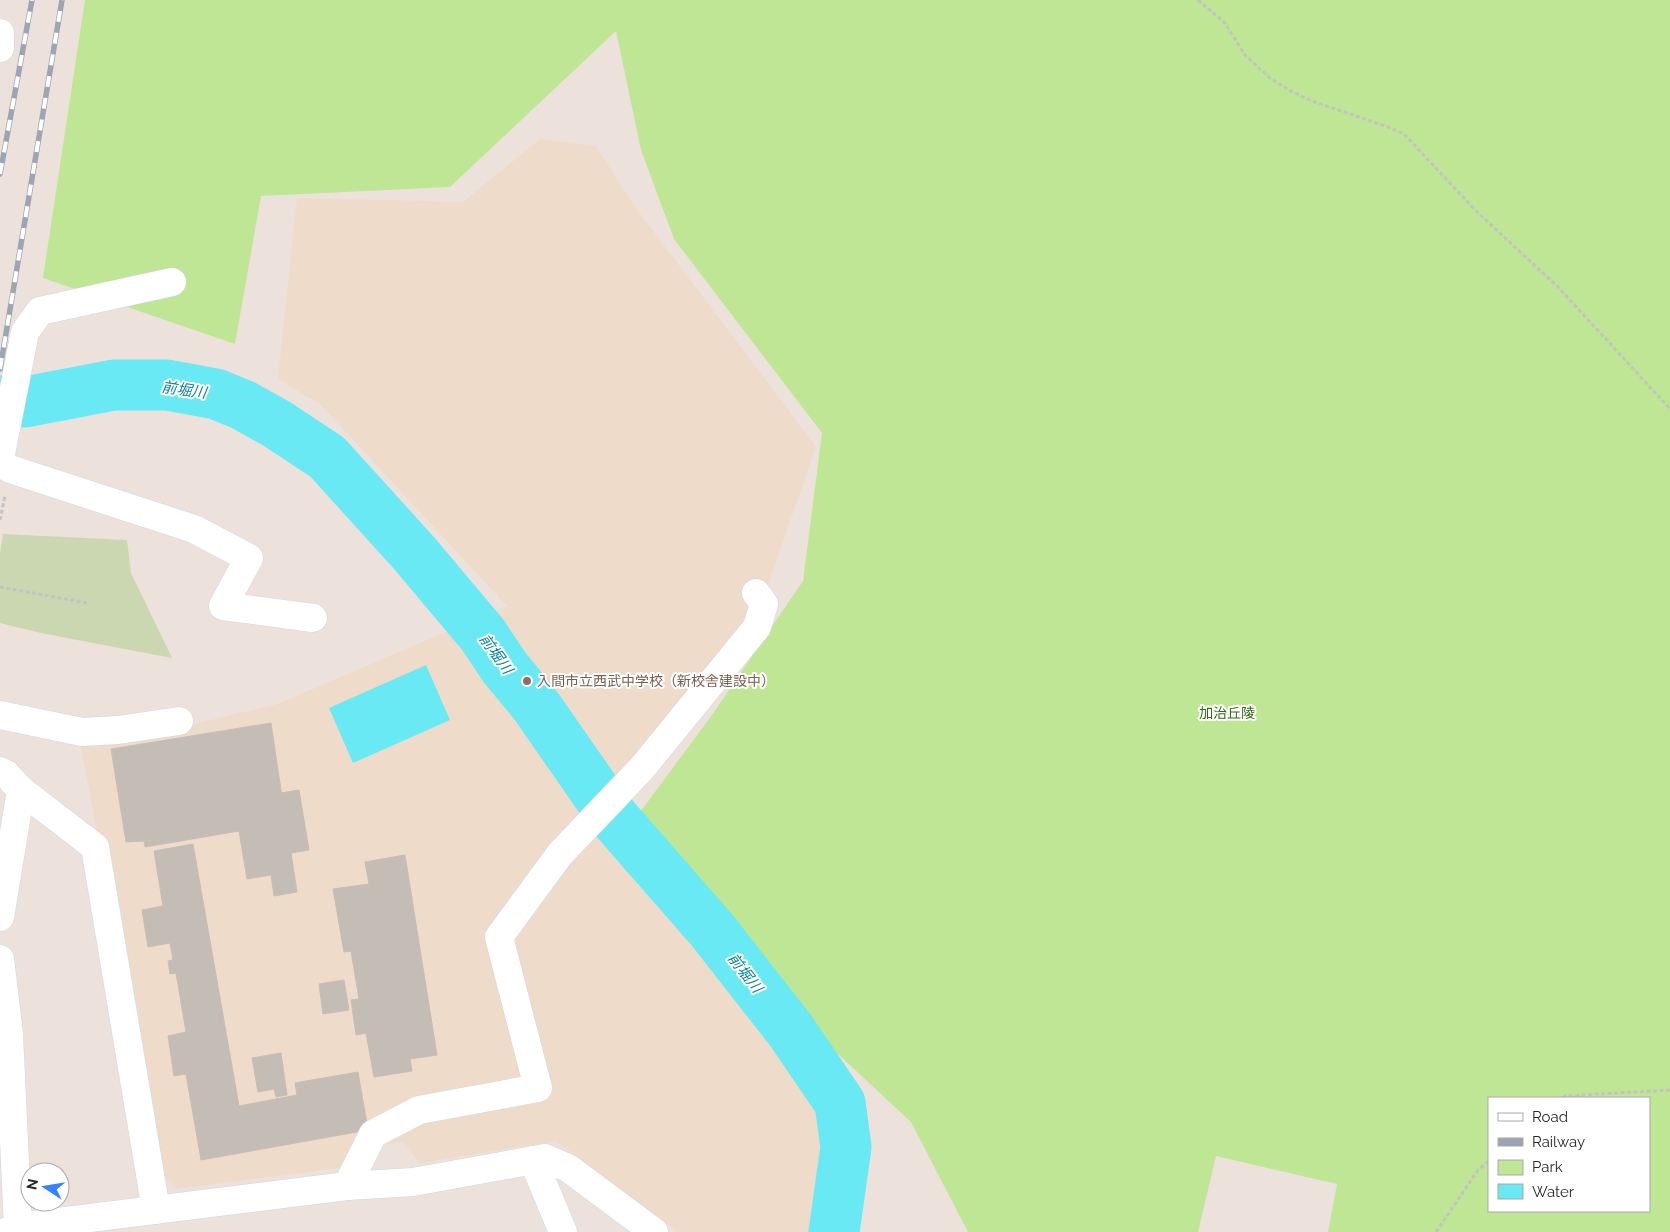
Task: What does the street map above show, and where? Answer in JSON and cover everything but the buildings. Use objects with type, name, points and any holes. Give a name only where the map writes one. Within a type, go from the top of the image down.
[{"type":"street","points":[[0,33],[0,48]]},
{"type":"street","points":[[0,459],[25,332],[40,311],[172,282]]},
{"type":"street","points":[[0,464],[10,469],[194,529],[249,558],[222,606],[313,618]]},
{"type":"street","points":[[347,1186],[373,1134],[419,1110],[538,1088],[499,937],[560,854],[642,768],[758,627],[764,604],[756,593]]},
{"type":"street","points":[[0,715],[82,732],[118,730],[179,721]]},
{"type":"street","points":[[0,771],[6,774],[21,790],[95,847],[156,1210]]},
{"type":"street","points":[[0,917],[21,790]]},
{"type":"street","points":[[0,958],[9,1034],[12,1230],[347,1186],[413,1182],[545,1158],[568,1168],[654,1232]]},
{"type":"street","points":[[533,1160],[563,1232]]},
{"type":"path","points":[[1198,0],[1224,23],[1245,55],[1270,78],[1312,101],[1404,134],[1476,211],[1558,287],[1670,409]]},
{"type":"path","points":[[0,587],[88,603]]},
{"type":"path","points":[[1564,1097],[1670,1090]]},
{"type":"path","points":[[1436,1232],[1478,1170],[1488,1162]]},
{"type":"shaded area","name":"入間市立西武中学校（新校舎建設中）","points":[[540,139],[596,146],[635,207],[816,447],[742,658],[602,823],[831,1102],[838,1141],[825,1230],[812,1232],[677,1232],[556,1141],[420,1163],[402,1142],[381,1145],[371,1164],[176,1189],[162,1176],[79,736],[178,728],[278,704],[507,606],[321,405],[278,379],[297,198],[463,202]]},
{"type":"green space","name":"加治丘陵","points":[[85,0],[1670,0],[1670,1232],[1328,1232],[1337,1184],[1216,1156],[1198,1232],[968,1232],[911,1122],[615,846],[712,715],[803,581],[822,433],[674,239],[641,150],[616,31],[450,187],[261,196],[235,344],[43,278]]},
{"type":"green space","points":[[3,534],[127,540],[131,573],[172,658],[41,633],[0,623],[0,554]]},
{"type":"water","points":[[426,665],[450,720],[353,763],[329,708]]},
{"type":"waterway","name":"前堀川","points":[[0,401],[25,402],[114,385],[167,385],[216,394],[243,405],[277,424],[327,457],[414,553],[483,635],[505,668],[534,703],[614,818],[712,930],[791,1031],[840,1103],[846,1147],[834,1232]]},
{"type":"railway","points":[[0,174],[32,0]]},
{"type":"railway","points":[[0,369],[62,0]]},
{"type":"place","name":"入間市立西武中学校（新校舎建設中）","points":[[527,681]]}]
